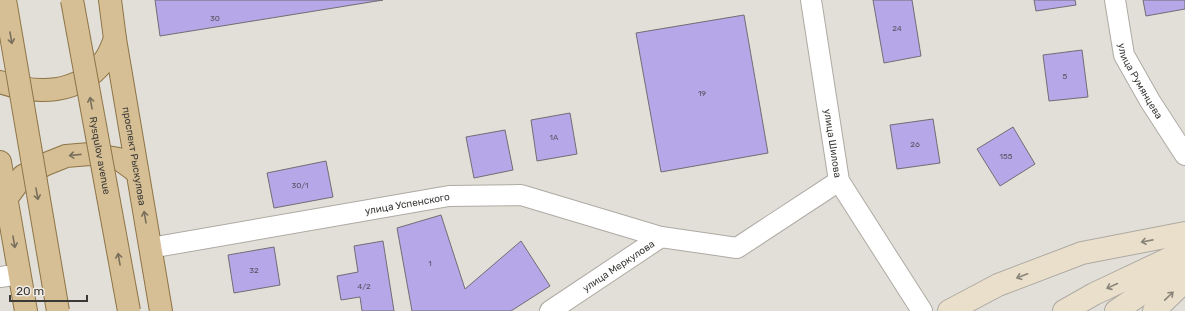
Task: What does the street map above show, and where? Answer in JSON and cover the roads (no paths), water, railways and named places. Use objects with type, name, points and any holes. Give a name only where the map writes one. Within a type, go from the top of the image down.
[{"type":"main road","points":[[4,0],[58,311]]},
{"type":"main road","name":"Rysqulov avenue","points":[[72,0],[129,311]]},
{"type":"main road","name":"проспект Рыскулова","points":[[110,0],[115,39],[161,311]]},
{"type":"main road","points":[[0,82],[30,90],[54,89],[74,85],[92,75],[105,60],[115,39]]},
{"type":"main road","points":[[6,199],[23,176],[66,156],[90,154],[119,159],[137,172]]},
{"type":"main road","points":[[0,162],[6,199],[10,275],[26,311]]},
{"type":"main road","points":[[949,311],[998,285],[1082,253],[1185,233]]},
{"type":"main road","points":[[1064,311],[1094,294],[1185,251]]},
{"type":"main road","points":[[1116,311],[1185,264]]},
{"type":"main road","points":[[1154,311],[1185,281]]},
{"type":"street","name":"улица Шилова","points":[[811,0],[839,180],[922,311]]},
{"type":"street","name":"улица Румянцева","points":[[1115,0],[1124,55],[1150,101],[1185,155]]},
{"type":"street","name":"улица Меркулова","points":[[550,311],[661,237],[737,248],[839,180]]},
{"type":"street","name":"улица Успенского","points":[[150,248],[449,196],[521,195],[661,237]]}]
